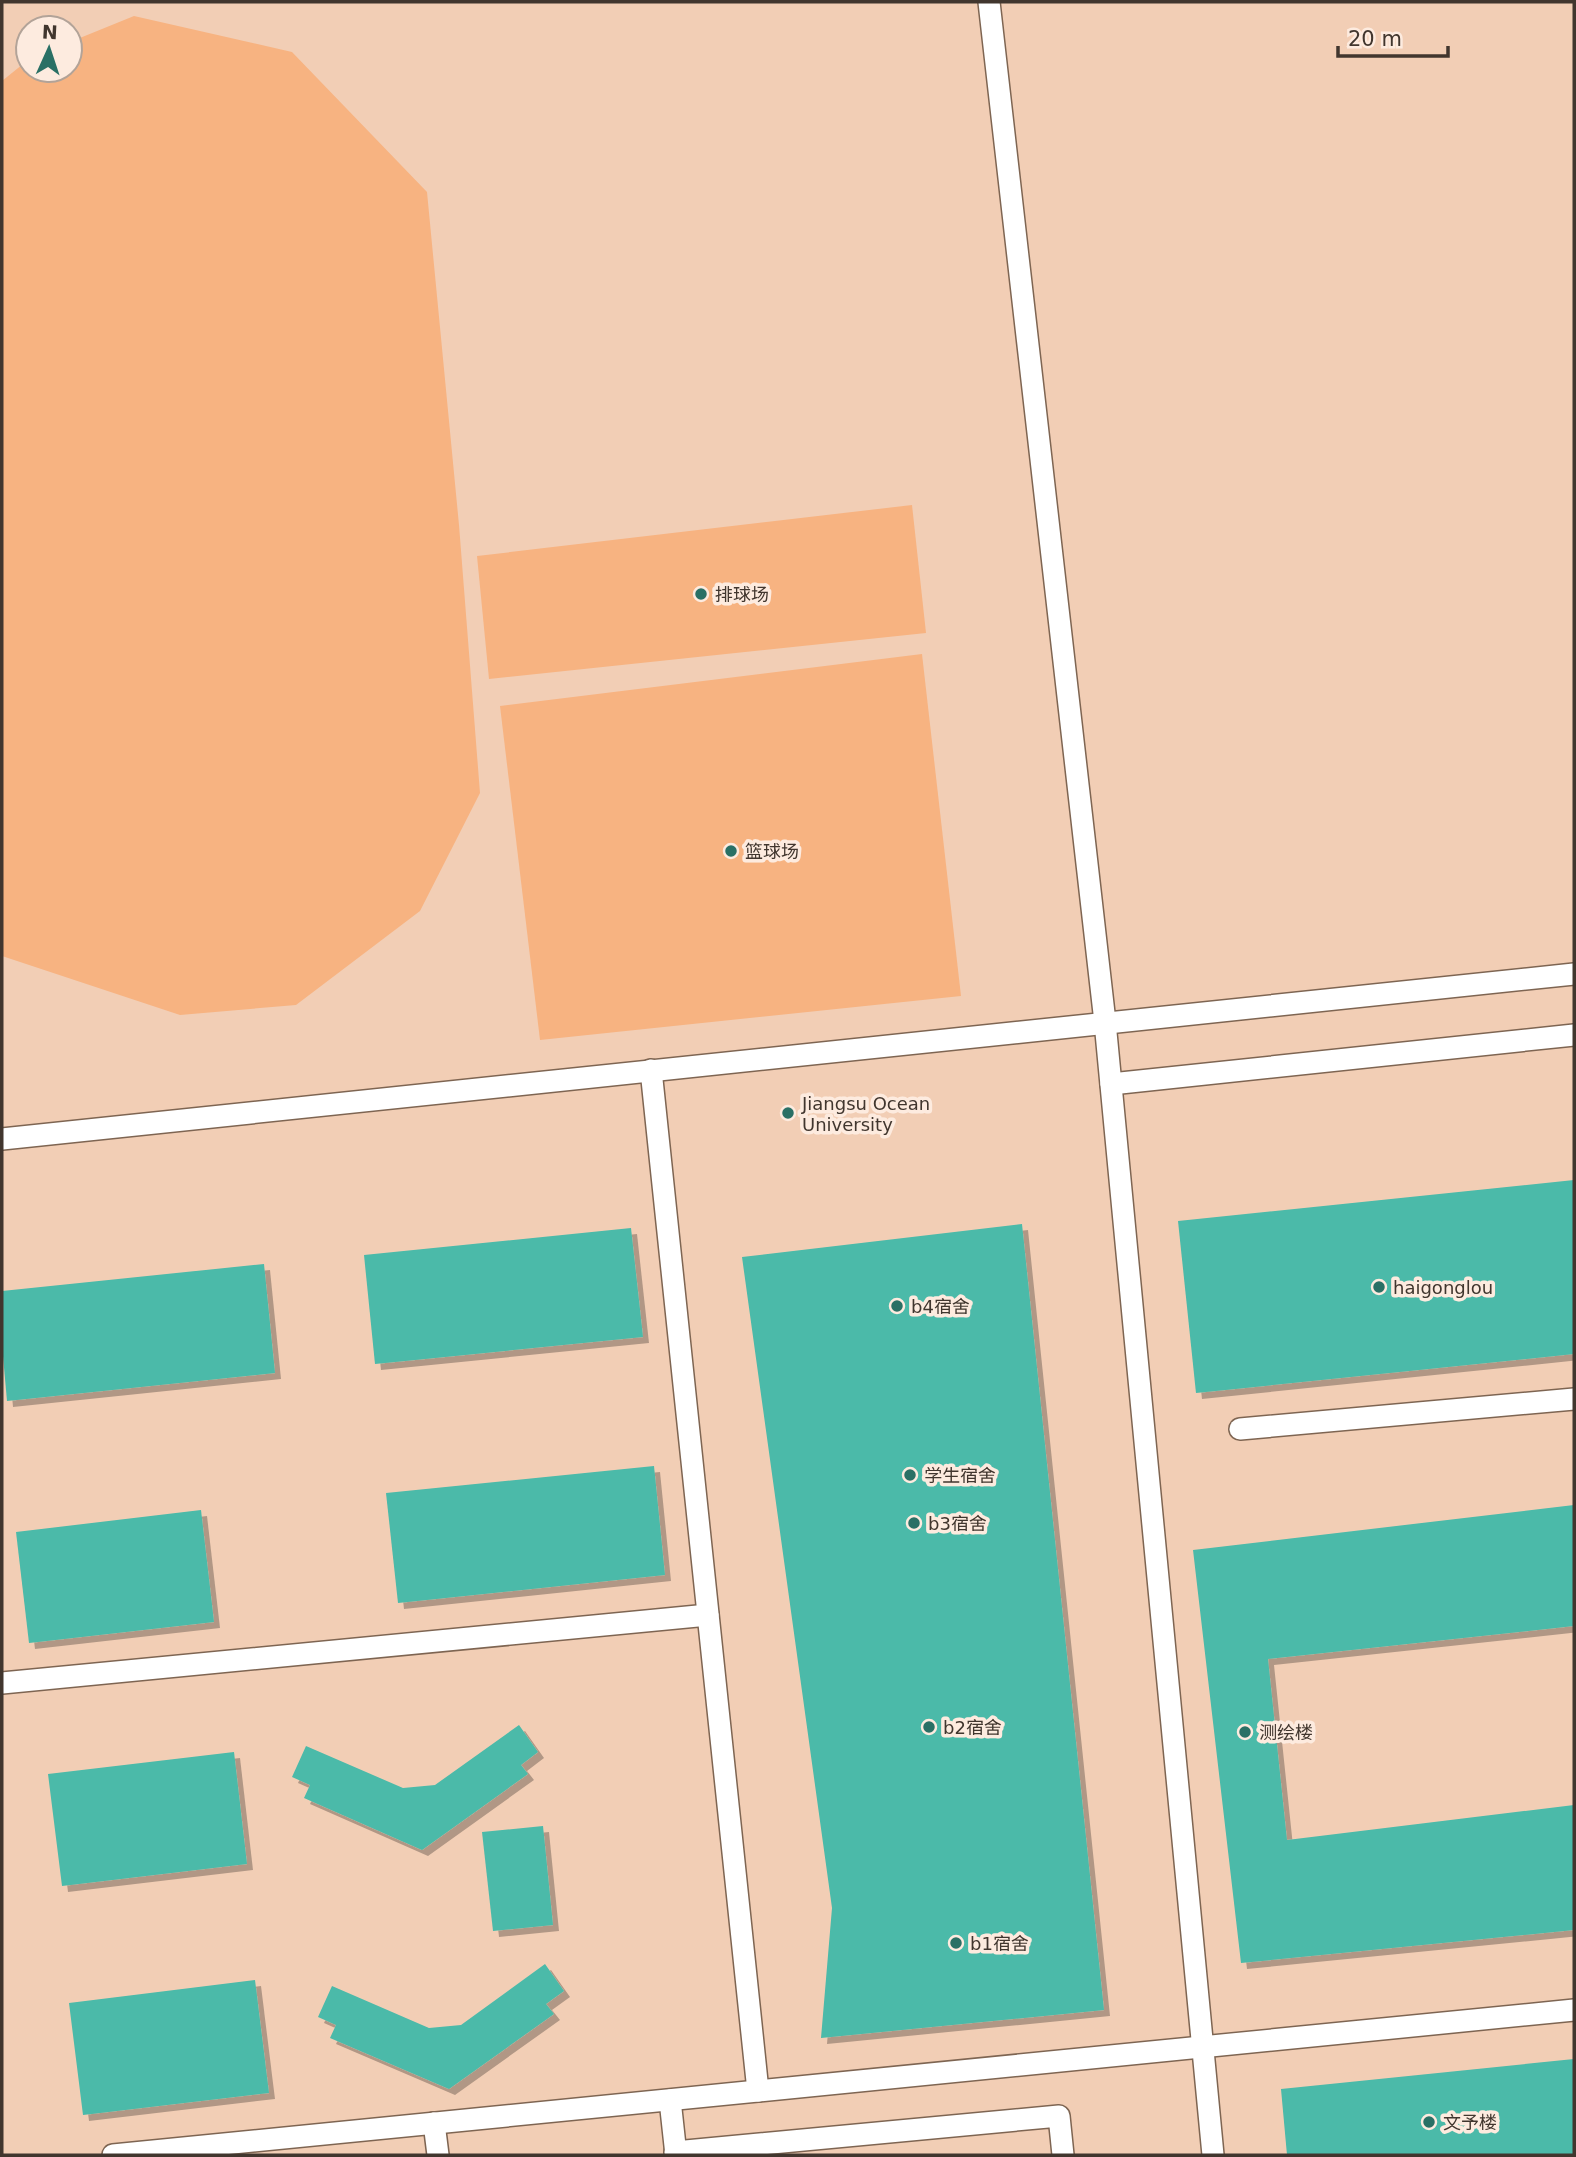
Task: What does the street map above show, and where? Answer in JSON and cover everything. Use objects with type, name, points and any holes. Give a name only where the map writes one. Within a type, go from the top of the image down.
[{"type":"lane","points":[[989,2],[1105,1022],[1213,2155]]},
{"type":"lane","points":[[2,1139],[1574,974]]},
{"type":"lane","points":[[1111,1084],[1574,1035]]},
{"type":"lane","points":[[651,1070],[758,2091]]},
{"type":"lane","points":[[1240,1429],[1574,1399]]},
{"type":"lane","points":[[2,1683],[708,1615]]},
{"type":"lane","points":[[113,2155],[1574,2010]]},
{"type":"lane","points":[[670,2100],[676,2154],[1059,2116],[1063,2155]]},
{"type":"lane","points":[[434,2123],[438,2155]]},
{"type":"shaded area","name":"Jiangsu Ocean University","points":[[2,2],[1574,2],[1574,2155],[2,2155]]},
{"type":"shaded area","points":[[134,16],[292,52],[427,192],[459,525],[480,793],[420,911],[296,1005],[180,1015],[2,956],[2,81],[14,71],[14,84],[84,84],[84,36]]},
{"type":"shaded area","name":"排球场","points":[[912,505],[926,633],[489,679],[477,556]]},
{"type":"shaded area","name":"篮球场","points":[[922,654],[961,996],[540,1040],[500,706]]},
{"type":"building","name":"haigonglou","points":[[1574,1180],[1574,1354],[1196,1393],[1178,1221]]},
{"type":"building","name":"学生宿舍","points":[[1022,1224],[1104,2010],[821,2038],[832,1908],[742,1257]]},
{"type":"building","points":[[631,1228],[643,1337],[375,1364],[364,1255]]},
{"type":"building","points":[[264,1264],[275,1373],[7,1401],[2,1345],[2,1291]]},
{"type":"building","points":[[654,1466],[665,1575],[398,1603],[386,1493]]},
{"type":"building","name":"测绘楼","points":[[1574,1505],[1574,1626],[1268,1659],[1287,1840],[1574,1805],[1574,1930],[1241,1963],[1193,1550]]},
{"type":"building","points":[[201,1510],[214,1622],[29,1643],[16,1532]]},
{"type":"building","points":[[519,1725],[538,1752],[521,1765],[528,1774],[422,1850],[304,1798],[310,1785],[292,1777],[306,1746],[403,1788],[435,1785]]},
{"type":"building","points":[[234,1752],[247,1864],[62,1886],[48,1774]]},
{"type":"building","points":[[543,1826],[553,1925],[493,1931],[482,1832]]},
{"type":"building","points":[[545,1964],[564,1991],[546,2004],[554,2014],[449,2089],[330,2038],[336,2025],[318,2017],[332,1986],[429,2028],[461,2025]]},
{"type":"building","points":[[255,1980],[269,2093],[83,2115],[69,2003]]},
{"type":"building","name":"文予楼","points":[[1574,2059],[1574,2155],[1287,2155],[1281,2089]]},
{"type":"place","name":"排球场","points":[[701,594]]},
{"type":"place","name":"篮球场","points":[[731,851]]},
{"type":"place","name":"Jiangsu Ocean University","points":[[788,1113]]},
{"type":"place","name":"haigonglou","points":[[1379,1287]]},
{"type":"place","name":"b4宿舍","points":[[897,1306]]},
{"type":"place","name":"学生宿舍","points":[[910,1475]]},
{"type":"place","name":"b3宿舍","points":[[914,1523]]},
{"type":"place","name":"b2宿舍","points":[[929,1727]]},
{"type":"place","name":"测绘楼","points":[[1245,1732]]},
{"type":"place","name":"b1宿舍","points":[[956,1943]]},
{"type":"place","name":"文予楼","points":[[1429,2122]]}]
